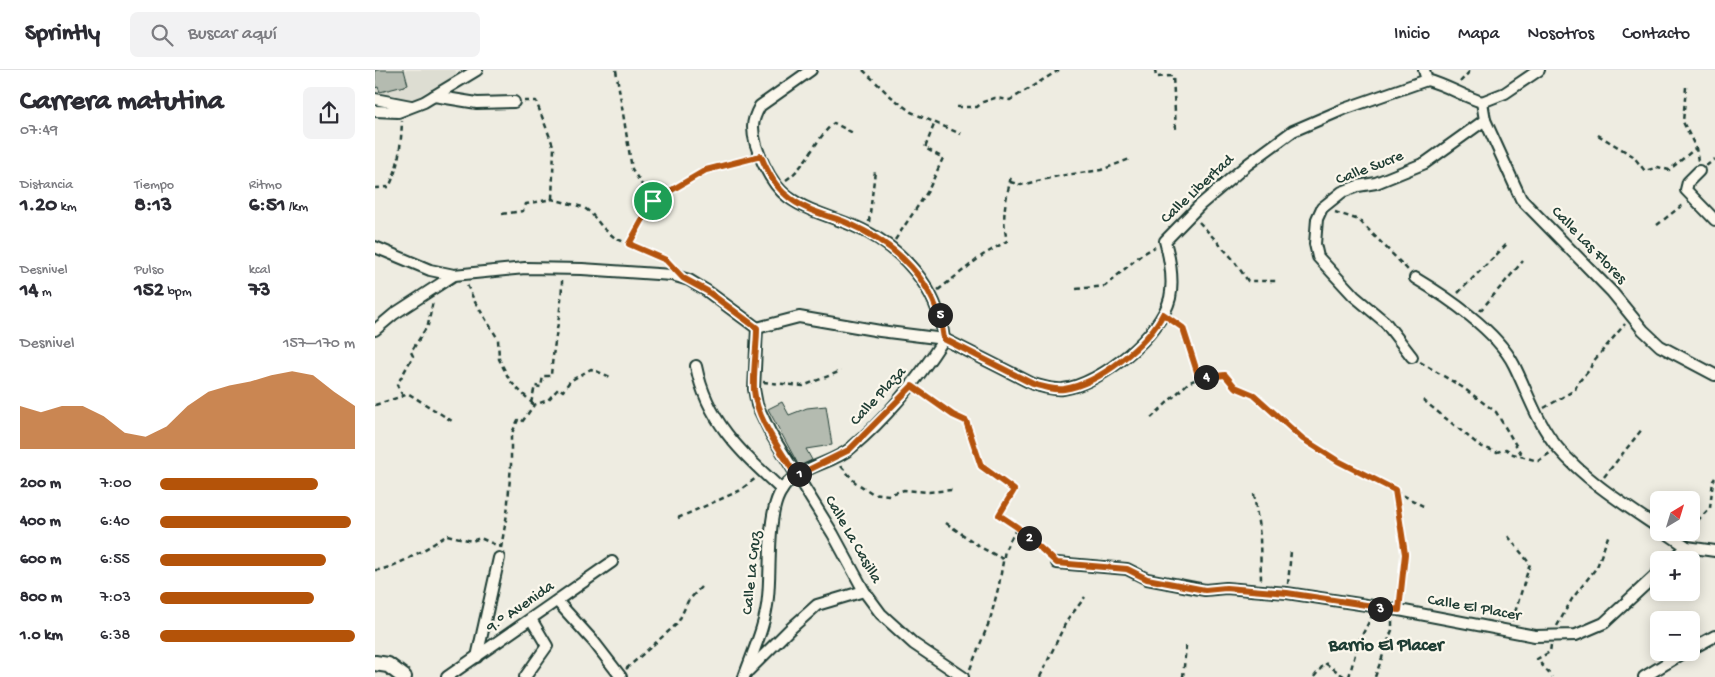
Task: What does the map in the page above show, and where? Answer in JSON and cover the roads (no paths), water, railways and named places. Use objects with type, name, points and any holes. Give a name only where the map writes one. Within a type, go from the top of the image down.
[{"type":"main road","points":[[375,663],[388,665],[404,677]]},
{"type":"street","points":[[375,111],[398,112],[424,102],[477,70]]},
{"type":"street","points":[[811,70],[760,106],[755,114],[753,126],[754,140],[761,156],[776,186],[787,197],[867,232],[890,248],[923,281],[932,295],[942,321],[944,339]]},
{"type":"street","points":[[1425,75],[1482,102],[1505,93],[1539,70]]},
{"type":"street","name":"Calle Libertad","points":[[757,328],[799,318],[944,339],[1033,384],[1049,389],[1064,389],[1081,384],[1123,359],[1138,347],[1159,323],[1170,298],[1172,279],[1165,241],[1191,213],[1248,164],[1293,131],[1425,75]]},
{"type":"street","points":[[434,96],[477,103],[514,102]]},
{"type":"street","points":[[375,99],[408,108]]},
{"type":"street","name":"Calle Las Flores","points":[[1482,102],[1485,120],[1521,200],[1612,292],[1643,330],[1660,346],[1715,376]]},
{"type":"street","name":"Calle Sucre","points":[[1412,357],[1385,322],[1354,296],[1319,257],[1315,244],[1317,219],[1322,208],[1343,192],[1358,186],[1376,183],[1425,163],[1485,120]]},
{"type":"street","points":[[1699,171],[1686,186],[1686,190],[1715,220]]},
{"type":"street","points":[[375,247],[430,270],[458,275],[525,268],[563,268],[650,273],[683,278],[707,291],[757,328]]},
{"type":"street","points":[[375,330],[393,314],[458,275]]},
{"type":"street","points":[[1415,278],[1473,319],[1505,350],[1514,365],[1535,413],[1558,447],[1573,463],[1620,502],[1650,522]]},
{"type":"street","name":"Calle La Casilla","points":[[757,328],[755,380],[757,405],[771,434],[833,534],[864,591],[881,614],[908,639],[963,677]]},
{"type":"street","name":"Calle Plaza","points":[[796,476],[849,450],[858,442],[912,386],[944,339]]},
{"type":"street","points":[[696,366],[703,392],[722,429],[782,490]]},
{"type":"street","name":"Calle La Cruz","points":[[744,676],[768,599],[775,505],[782,490],[796,476]]},
{"type":"street","points":[[1679,541],[1687,546],[1715,551]]},
{"type":"street","points":[[1682,551],[1687,546]]},
{"type":"street","points":[[477,657],[499,558]]},
{"type":"street","name":"9.° Avenida","points":[[447,677],[612,562]]},
{"type":"street","name":"Calle El Placer","points":[[1057,563],[1127,569],[1147,579],[1205,590],[1226,588],[1287,593],[1395,610],[1535,636],[1576,635],[1604,623],[1650,580]]},
{"type":"street","points":[[744,676],[789,630],[817,605],[864,591]]},
{"type":"street","points":[[557,601],[620,676]]},
{"type":"street","points":[[525,677],[547,646],[531,619]]},
{"type":"street","points":[[1700,644],[1715,636]]},
{"type":"street","points":[[1644,677],[1670,661]]},
{"type":"district","name":"Barrio El Placer","points":[[1386,646]]}]
